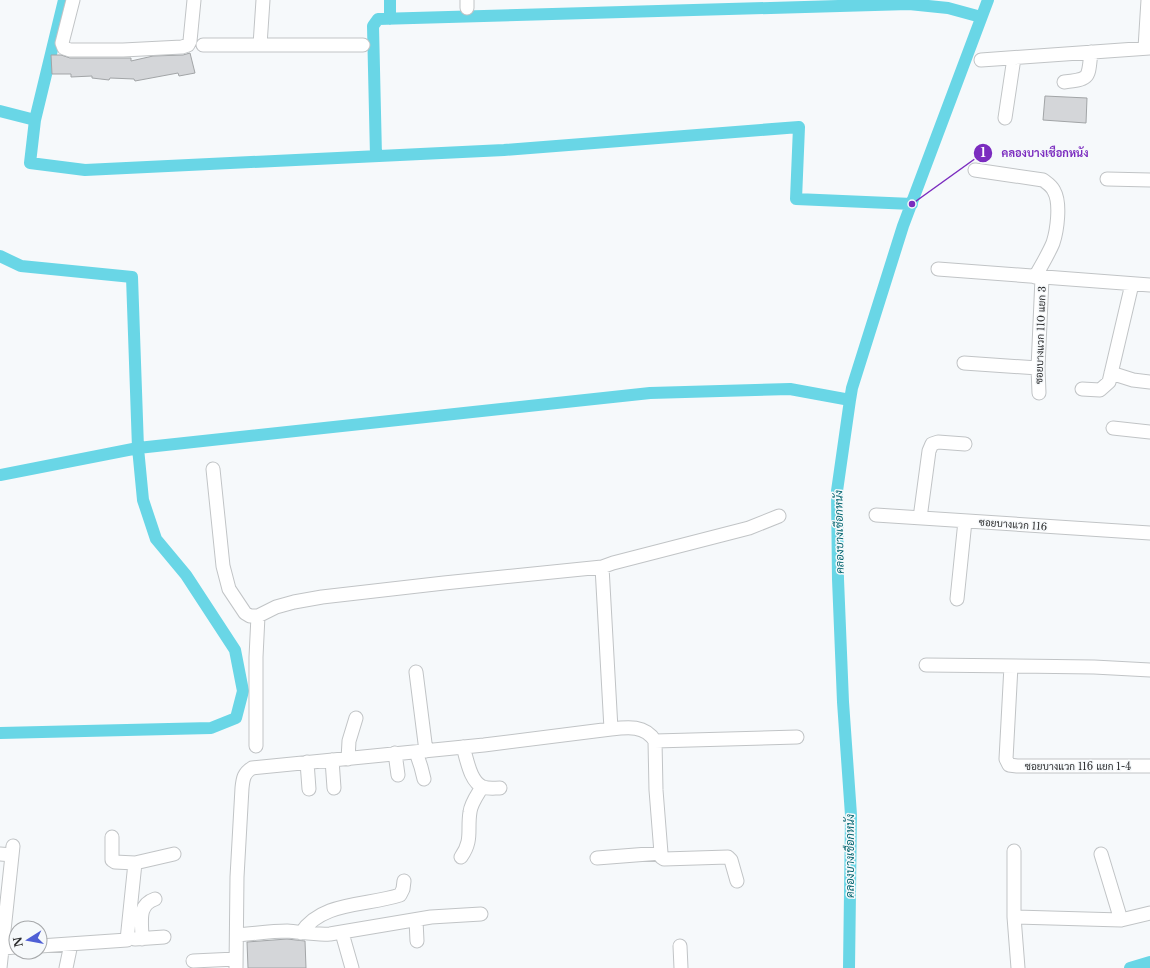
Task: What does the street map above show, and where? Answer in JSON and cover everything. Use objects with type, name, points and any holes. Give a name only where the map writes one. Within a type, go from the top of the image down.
[{"type":"street","points":[[72,0],[62,43],[64,48],[70,50],[116,50],[182,47],[188,45],[190,41],[194,0]]},
{"type":"street","points":[[260,45],[263,0]]},
{"type":"street","points":[[981,60],[1148,48],[1148,0]]},
{"type":"street","points":[[203,45],[363,45]]},
{"type":"street","points":[[1064,82],[1084,79],[1088,74],[1091,52]]},
{"type":"street","points":[[1005,118],[1014,58]]},
{"type":"street","points":[[975,170],[1043,180],[1055,191],[1058,205],[1056,230],[1053,244],[1039,277]]},
{"type":"street","points":[[1108,179],[1150,180]]},
{"type":"street","points":[[938,269],[1150,285]]},
{"type":"street","name":"ซอยบางแวก 110 แยก 3","points":[[1039,277],[1039,393]]},
{"type":"street","points":[[1082,389],[1100,390],[1109,382],[1132,284]]},
{"type":"street","points":[[964,363],[1038,368]]},
{"type":"street","points":[[1111,373],[1133,380],[1150,382]]},
{"type":"street","points":[[1113,428],[1150,432]]},
{"type":"street","points":[[920,518],[929,451],[932,444],[938,442],[965,444]]},
{"type":"street","points":[[213,469],[223,566],[226,579],[229,589],[245,613],[250,616],[258,616],[276,607],[294,602],[322,597],[602,567],[612,563],[749,528],[778,516]]},
{"type":"street","name":"ซอยบางแวก 116","points":[[876,516],[1150,533]]},
{"type":"street","points":[[957,599],[965,521]]},
{"type":"street","points":[[602,567],[611,729]]},
{"type":"street","points":[[256,746],[256,657],[258,616]]},
{"type":"street","points":[[926,665],[1094,667],[1150,670]]},
{"type":"street","name":"ซอยบางแวก 116 แยก 1-4","points":[[1011,666],[1006,759],[1009,764],[1017,766],[1150,766]]},
{"type":"street","points":[[416,672],[424,779]]},
{"type":"street","points":[[348,759],[349,741],[356,718]]},
{"type":"street","points":[[193,961],[236,963],[238,863],[243,779],[246,772],[252,768],[463,747],[629,727],[643,730],[651,734],[655,740],[656,790],[661,857],[664,860],[728,857],[731,860],[737,881]]},
{"type":"street","points":[[655,740],[797,737]]},
{"type":"street","points":[[463,747],[472,775],[478,783],[482,787],[500,788]]},
{"type":"street","points":[[396,753],[398,775]]},
{"type":"street","points":[[332,760],[334,788]]},
{"type":"street","points":[[307,762],[309,789]]},
{"type":"street","points":[[461,857],[466,851],[469,843],[470,812],[472,804],[482,787]]},
{"type":"street","points":[[112,837],[112,860],[115,862],[135,863],[174,854]]},
{"type":"street","points":[[1014,851],[1014,917],[1018,968]]},
{"type":"street","points":[[8,852],[9,920]]},
{"type":"street","points":[[597,858],[660,853]]},
{"type":"street","points":[[1101,854],[1121,920]]},
{"type":"street","points":[[127,940],[135,863]]},
{"type":"street","points":[[301,933],[307,924],[328,912],[400,895],[402,893],[404,881]]},
{"type":"street","points":[[142,938],[142,910],[148,901],[155,899]]},
{"type":"street","points":[[1014,917],[1121,920],[1150,912]]},
{"type":"street","points":[[237,935],[274,931],[317,935],[445,916],[481,914]]},
{"type":"street","points":[[416,920],[417,941]]},
{"type":"street","points":[[342,932],[352,968]]},
{"type":"street","points":[[48,945],[164,937]]},
{"type":"street","points":[[66,968],[70,944]]},
{"type":"street","points":[[680,946],[681,968]]},
{"type":"street","points":[[0,968],[8,951]]},
{"type":"building","points":[[190,53],[195,73],[179,76],[178,73],[135,81],[134,79],[110,78],[109,80],[92,78],[92,76],[71,77],[71,74],[52,74],[51,55],[61,55],[70,58],[131,58],[131,61],[153,56],[183,55]]},
{"type":"building","points":[[1045,96],[1087,98],[1086,123],[1043,120]]},
{"type":"building","points":[[287,939],[305,941],[306,968],[248,968],[247,942]]},
{"type":"waterway","points":[[35,120],[64,0]]},
{"type":"waterway","points":[[390,0],[390,19]]},
{"type":"waterway","name":"คลองบางเชือกหนัง","points":[[849,968],[851,815],[843,702],[838,579],[837,491],[850,400],[852,388],[903,226],[988,0]]},
{"type":"waterway","points":[[376,156],[373,26],[378,19],[909,4],[948,8],[981,17]]},
{"type":"waterway","points":[[0,111],[35,120],[30,163],[85,170],[504,150],[799,127],[796,199],[912,204]]},
{"type":"waterway","points":[[0,256],[21,266],[132,277],[138,448],[143,500],[156,539],[186,575],[235,650],[243,691],[236,718],[211,728],[0,733]]},
{"type":"waterway","points":[[0,475],[138,448],[650,393],[790,389],[850,400]]},
{"type":"waterway","points":[[1130,968],[1150,962]]},
{"type":"place","name":"คลองบางเชือกหนัง","points":[[912,204]]}]
